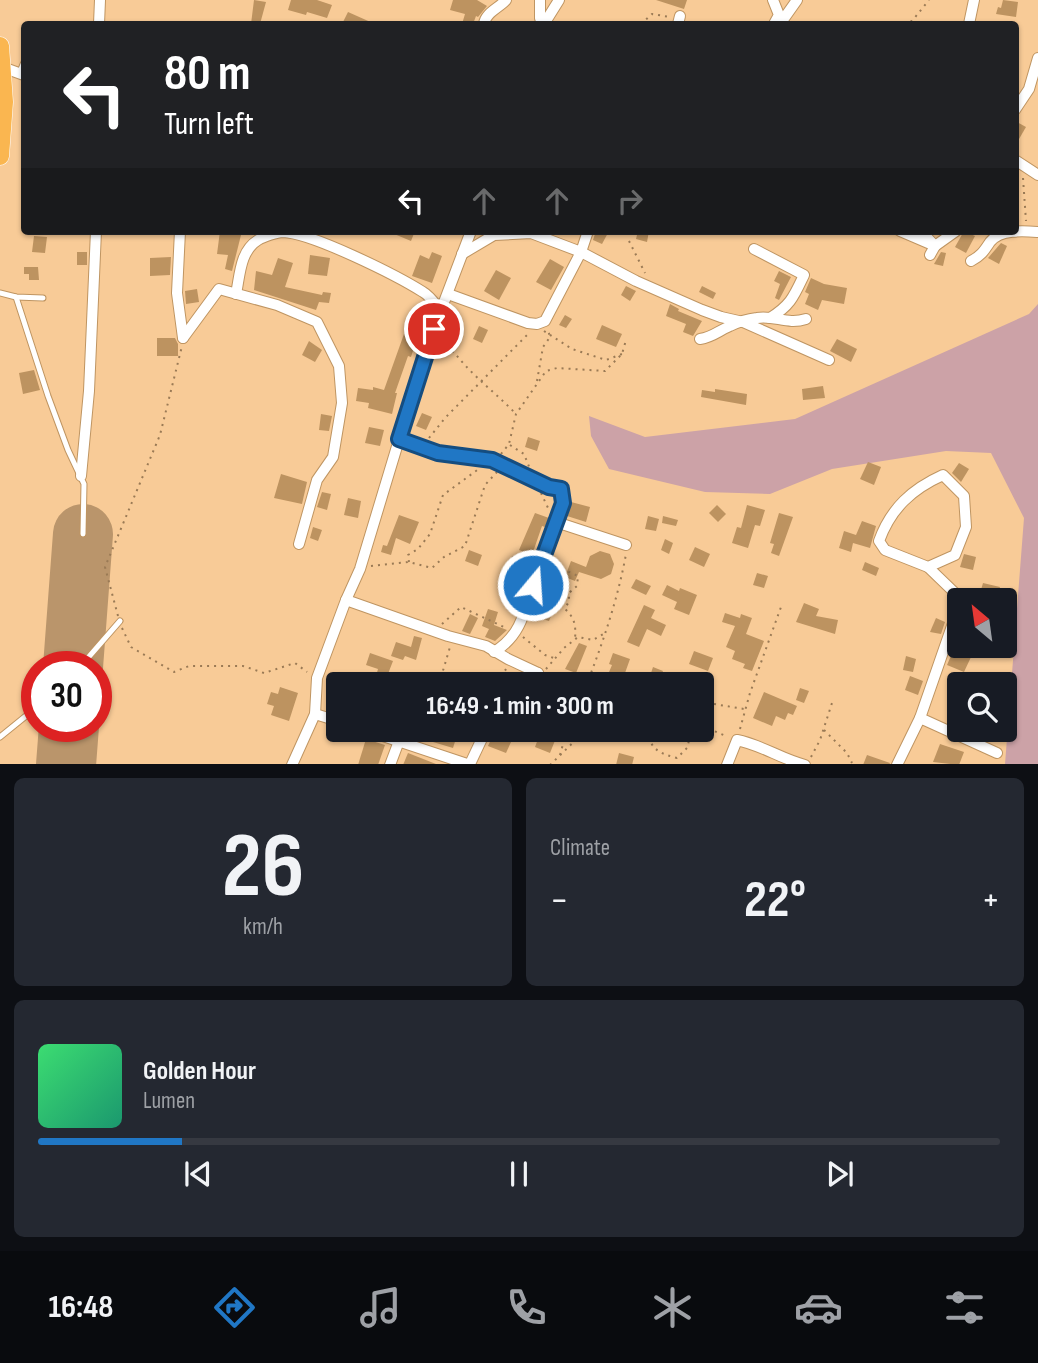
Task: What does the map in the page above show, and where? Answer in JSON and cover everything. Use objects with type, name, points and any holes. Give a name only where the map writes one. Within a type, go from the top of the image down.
[{"type":"highway","points":[[0,46],[15,72],[4,102],[0,156]]},
{"type":"street","points":[[99,21],[100,0]]},
{"type":"street","points":[[485,21],[506,0]]},
{"type":"street","points":[[540,0],[542,21]]},
{"type":"street","points":[[545,21],[559,0]]},
{"type":"street","points":[[773,0],[779,15],[776,21]]},
{"type":"street","points":[[782,21],[797,0]]},
{"type":"street","points":[[970,21],[974,0]]},
{"type":"street","points":[[1019,104],[1029,89],[1038,58]]},
{"type":"street","points":[[1020,163],[1038,175]]},
{"type":"street","points":[[81,476],[96,235]]},
{"type":"street","points":[[180,235],[177,293],[183,338]]},
{"type":"street","points":[[236,294],[241,263],[247,250],[258,240],[273,235]]},
{"type":"street","points":[[295,235],[313,239],[425,293],[441,311]]},
{"type":"street","points":[[292,764],[315,713],[317,678],[345,600],[360,569],[427,347],[469,235]]},
{"type":"street","points":[[462,254],[494,235]]},
{"type":"street","points":[[536,235],[581,252],[651,287],[721,317],[743,322],[829,360]]},
{"type":"street","points":[[448,294],[528,323],[541,322],[581,252],[587,235]]},
{"type":"street","points":[[906,235],[932,251]]},
{"type":"street","points":[[923,235],[932,251]]},
{"type":"street","points":[[932,251],[951,235]]},
{"type":"street","points":[[971,261],[987,251],[996,237],[1010,235]]},
{"type":"street","points":[[754,249],[804,275],[786,309],[771,318]]},
{"type":"street","points":[[183,338],[219,289],[277,305],[317,322],[339,366],[342,403],[334,457],[317,480],[299,544]]},
{"type":"street","points":[[700,339],[713,337],[730,326],[761,317],[794,323],[806,319]]},
{"type":"street","points":[[399,439],[438,453],[496,463],[549,487],[561,489],[563,503],[536,571],[528,604],[516,632],[507,644],[494,652]]},
{"type":"street","points":[[928,566],[955,555],[966,527],[964,496],[943,475],[912,492],[902,501],[885,525],[879,541],[886,551],[928,566],[950,588]]},
{"type":"street","points":[[555,522],[626,545]]},
{"type":"street","points":[[345,600],[448,636],[474,641],[536,672]]},
{"type":"street","points":[[897,764],[920,718],[947,638]]},
{"type":"street","points":[[315,713],[326,717]]},
{"type":"street","points":[[920,718],[997,754]]},
{"type":"street","points":[[727,764],[737,740],[755,744],[786,760],[802,764]]},
{"type":"street","points":[[390,764],[399,742]]},
{"type":"street","points":[[402,742],[470,764],[480,742]]},
{"type":"lane","points":[[0,293],[16,297],[43,298]]},
{"type":"lane","points":[[16,297],[60,428],[81,476],[84,495],[83,534]]},
{"type":"lane","points":[[94,651],[120,621]]},
{"type":"lane","points":[[0,737],[21,720]]},
{"type":"path","points":[[912,21],[929,0]]},
{"type":"path","points":[[644,21],[652,13],[679,20]]},
{"type":"path","points":[[1020,163],[1032,232]]},
{"type":"path","points":[[629,241],[651,287]]},
{"type":"path","points":[[541,322],[550,337],[572,349],[606,360],[622,354]]},
{"type":"path","points":[[541,322],[550,337]]},
{"type":"path","points":[[422,447],[445,418],[541,322]]},
{"type":"path","points":[[537,382],[543,346],[550,337]]},
{"type":"path","points":[[183,338],[160,435],[105,567],[120,621],[131,647],[174,671],[189,666],[243,666],[264,673],[295,663],[317,678]]},
{"type":"path","points":[[360,569],[409,562],[432,568],[444,557],[466,546],[485,485],[509,444],[516,414],[537,382],[546,371],[557,368],[605,371],[622,354],[626,340]]},
{"type":"path","points":[[427,347],[454,352],[467,370],[516,414]]},
{"type":"path","points":[[409,562],[408,555],[418,549],[430,534],[443,495],[496,463]]},
{"type":"path","points":[[591,672],[620,588],[626,545]]},
{"type":"path","points":[[436,631],[461,607],[516,632],[545,656],[557,659]]},
{"type":"path","points":[[714,731],[737,740],[780,607]]},
{"type":"path","points":[[540,672],[548,668],[564,648],[578,637],[593,640],[606,633]]},
{"type":"path","points":[[443,672],[449,654],[448,636]]},
{"type":"path","points":[[504,672],[508,659]]},
{"type":"path","points":[[806,764],[832,703]]},
{"type":"path","points":[[715,705],[745,709]]},
{"type":"path","points":[[823,729],[847,753],[852,763]]},
{"type":"path","points":[[560,756],[563,742]]},
{"type":"path","points":[[551,764],[574,742]]},
{"type":"path","points":[[651,742],[660,752],[677,758],[687,748],[689,742]]},
{"type":"shaded area","points":[[1038,304],[1038,764],[1005,764],[1007,742],[1017,742],[1017,672],[1012,672],[1013,658],[1017,658],[1017,609],[1024,518],[991,453],[946,451],[832,469],[770,494],[705,492],[609,469],[591,436],[589,416],[645,437],[795,419],[1029,314]]},
{"type":"building","points":[[254,0],[266,2],[261,21],[251,21]]},
{"type":"building","points":[[291,0],[317,0],[332,5],[327,18],[288,10]]},
{"type":"building","points":[[453,0],[477,0],[487,6],[474,21],[463,21],[465,14],[450,10]]},
{"type":"building","points":[[656,0],[687,0],[684,9]]},
{"type":"building","points":[[1003,0],[1018,2],[1016,17],[996,14]]},
{"type":"building","points":[[348,12],[368,21],[344,21]]},
{"type":"building","points":[[1019,123],[1026,127],[1019,139]]},
{"type":"building","points":[[219,235],[241,235],[232,271],[225,269],[228,255],[217,254]]},
{"type":"building","points":[[397,235],[413,235],[411,241]]},
{"type":"building","points":[[595,235],[607,235],[602,244],[593,240]]},
{"type":"building","points":[[637,235],[648,235],[647,242],[636,239]]},
{"type":"building","points":[[962,235],[975,236],[966,253],[955,247]]},
{"type":"building","points":[[34,236],[47,237],[45,253],[32,252]]},
{"type":"building","points":[[1001,243],[1007,246],[999,264],[988,258]]},
{"type":"building","points":[[77,252],[87,252],[87,265],[77,265]]},
{"type":"building","points":[[432,252],[442,256],[432,283],[412,276],[420,255],[429,259]]},
{"type":"building","points":[[941,252],[946,253],[943,266],[934,264]]},
{"type":"building","points":[[310,255],[330,258],[327,276],[308,274]]},
{"type":"building","points":[[171,257],[170,275],[150,276],[150,258]]},
{"type":"building","points":[[278,258],[293,263],[285,287],[322,295],[323,292],[331,293],[329,303],[319,302],[316,310],[254,290],[256,271],[272,275]]},
{"type":"building","points":[[550,259],[564,267],[551,290],[536,282]]},
{"type":"building","points":[[24,267],[38,267],[39,280],[29,280],[29,274],[24,274]]},
{"type":"building","points":[[496,270],[511,278],[499,300],[484,291]]},
{"type":"building","points":[[779,271],[791,277],[779,300],[775,298],[780,284],[774,281]]},
{"type":"building","points":[[811,278],[824,284],[847,288],[844,304],[822,300],[818,310],[805,304],[809,294],[805,292]]},
{"type":"building","points":[[626,286],[636,291],[630,301],[621,295]]},
{"type":"building","points":[[702,286],[716,293],[713,299],[699,292]]},
{"type":"building","points":[[197,289],[199,302],[186,304],[185,291]]},
{"type":"building","points":[[670,304],[679,309],[678,311],[702,321],[693,336],[683,332],[686,324],[666,316]]},
{"type":"building","points":[[565,315],[572,319],[566,328],[559,325]]},
{"type":"building","points":[[602,325],[622,334],[616,347],[596,339]]},
{"type":"building","points":[[479,326],[488,330],[482,343],[473,339]]},
{"type":"building","points":[[404,334],[417,338],[395,393],[392,414],[368,408],[369,403],[356,401],[358,388],[373,390],[373,387],[384,390]]},
{"type":"building","points":[[157,338],[175,338],[178,356],[157,356]]},
{"type":"building","points":[[837,339],[857,349],[851,362],[830,351]]},
{"type":"building","points":[[309,341],[322,350],[315,362],[302,355]]},
{"type":"building","points":[[34,370],[40,390],[23,394],[19,373]]},
{"type":"building","points":[[823,386],[825,398],[803,400],[802,389]]},
{"type":"building","points":[[715,389],[747,394],[746,405],[701,397],[702,390],[715,392]]},
{"type":"building","points":[[422,413],[432,417],[426,430],[416,426]]},
{"type":"building","points":[[321,414],[332,416],[329,431],[319,430]]},
{"type":"building","points":[[369,427],[384,430],[380,446],[365,443]]},
{"type":"building","points":[[528,437],[540,441],[537,451],[525,447]]},
{"type":"building","points":[[868,462],[881,467],[874,485],[860,479]]},
{"type":"building","points":[[959,463],[969,469],[961,482],[952,473]]},
{"type":"building","points":[[281,474],[307,482],[302,504],[274,498]]},
{"type":"building","points":[[322,492],[331,494],[327,510],[317,507]]},
{"type":"building","points":[[348,498],[361,501],[358,518],[344,515]]},
{"type":"building","points":[[571,502],[590,507],[586,522],[567,516]]},
{"type":"building","points":[[717,505],[726,514],[718,522],[709,513]]},
{"type":"building","points":[[747,505],[765,510],[760,526],[755,525],[748,548],[732,543],[737,527],[741,528]]},
{"type":"building","points":[[535,513],[549,518],[545,527],[542,526],[532,555],[519,550]]},
{"type":"building","points":[[779,513],[793,517],[779,556],[771,553],[774,544],[770,543]]},
{"type":"building","points":[[399,515],[419,522],[410,544],[396,538],[391,555],[381,552],[383,545],[387,546]]},
{"type":"building","points":[[648,516],[659,519],[656,531],[645,529]]},
{"type":"building","points":[[663,516],[678,520],[676,526],[662,523]]},
{"type":"building","points":[[862,521],[876,526],[870,548],[853,543],[851,552],[839,548],[844,531],[856,535]]},
{"type":"building","points":[[313,527],[322,530],[318,541],[310,538]]},
{"type":"building","points":[[665,539],[673,543],[669,554],[661,550]]},
{"type":"building","points":[[695,547],[710,554],[704,567],[689,560]]},
{"type":"building","points":[[469,550],[482,555],[478,566],[465,561]]},
{"type":"building","points":[[600,551],[610,554],[614,564],[611,574],[601,579],[579,572],[575,581],[565,577],[571,561],[586,567],[590,556]]},
{"type":"building","points":[[964,554],[976,557],[973,570],[960,567]]},
{"type":"building","points":[[512,556],[522,560],[517,575],[507,572]]},
{"type":"building","points":[[865,562],[879,568],[876,576],[862,570]]},
{"type":"building","points":[[757,573],[768,576],[764,588],[753,585]]},
{"type":"building","points":[[549,574],[565,580],[549,621],[533,616]]},
{"type":"building","points":[[636,579],[651,586],[646,595],[631,588]]},
{"type":"building","points":[[983,583],[1000,587],[1000,588],[982,588]]},
{"type":"building","points":[[667,585],[697,595],[689,615],[674,609],[677,602],[662,595]]},
{"type":"building","points":[[804,603],[819,609],[816,616],[838,620],[835,634],[796,622]]},
{"type":"building","points":[[644,605],[655,610],[651,618],[666,625],[661,636],[647,629],[639,647],[627,642]]},
{"type":"building","points":[[488,609],[498,612],[494,625],[507,630],[495,641],[485,637],[489,629],[482,626]]},
{"type":"building","points":[[725,613],[740,618],[741,614],[752,618],[746,634],[764,641],[752,671],[743,668],[745,664],[732,659],[735,651],[726,647],[735,626],[722,622]]},
{"type":"building","points":[[470,614],[478,618],[470,634],[462,631]]},
{"type":"building","points":[[936,618],[945,622],[941,634],[930,632]]},
{"type":"building","points":[[414,636],[422,638],[416,660],[405,656],[403,660],[391,656],[396,642],[411,647]]},
{"type":"building","points":[[579,643],[587,646],[576,672],[565,669]]},
{"type":"building","points":[[694,651],[713,658],[708,671],[689,664]]},
{"type":"building","points":[[370,653],[393,661],[389,672],[377,672],[378,669],[366,665]]},
{"type":"building","points":[[613,653],[630,659],[625,672],[609,672],[612,665],[609,664]]},
{"type":"building","points":[[906,656],[916,659],[913,672],[903,670]]},
{"type":"building","points":[[950,658],[971,658],[964,672],[947,665]]},
{"type":"building","points":[[653,667],[663,672],[651,672]]},
{"type":"building","points":[[910,676],[923,681],[918,695],[905,690]]},
{"type":"building","points":[[280,687],[298,693],[289,721],[271,715],[274,706],[267,704],[271,692],[278,694]]},
{"type":"building","points":[[800,688],[809,691],[804,703],[796,700]]},
{"type":"building","points":[[764,692],[797,706],[793,715],[788,713],[785,720],[776,716],[772,726],[753,718]]},
{"type":"building","points":[[365,742],[385,745],[378,764],[358,764]]},
{"type":"building","points":[[433,742],[455,742],[453,748]]},
{"type":"building","points":[[490,742],[511,742],[506,753],[488,746]]},
{"type":"building","points":[[537,742],[554,742],[550,753],[535,747]]},
{"type":"building","points":[[940,744],[964,752],[959,764],[933,762]]},
{"type":"building","points":[[408,753],[436,764],[403,764]]},
{"type":"building","points":[[619,753],[634,757],[632,764],[616,764]]},
{"type":"building","points":[[867,755],[890,763],[890,764],[863,764]]},
{"type":"runway","points":[[74,651],[83,534]]},
{"type":"runway","points":[[66,764],[68,742]]},
{"type":"route","points":[[434,329],[399,439],[438,453],[492,460],[501,467],[549,487],[561,489],[564,494],[563,503],[533,585]]}]
